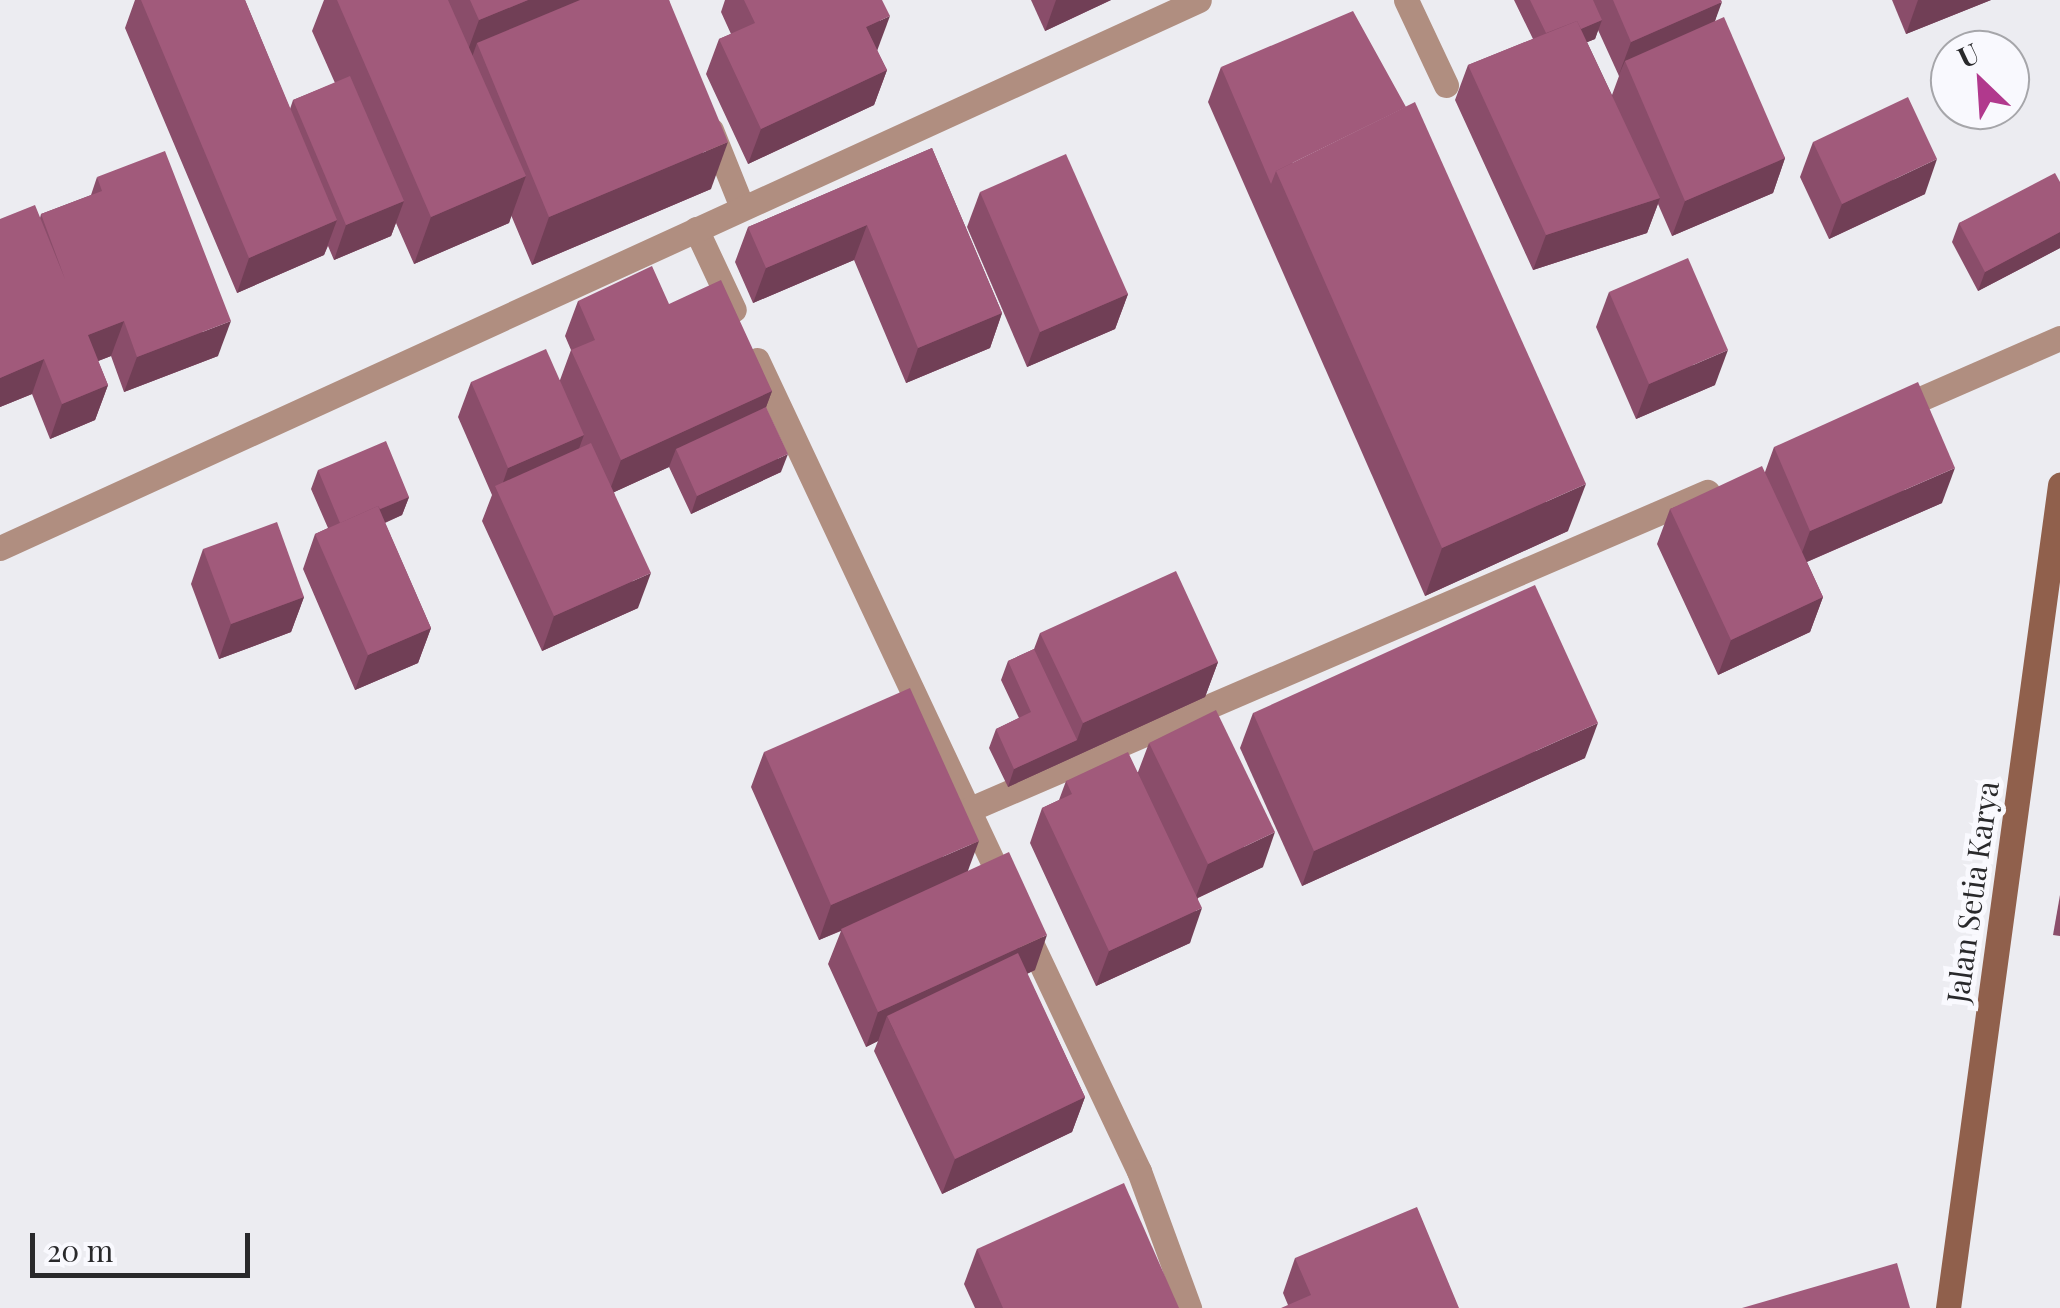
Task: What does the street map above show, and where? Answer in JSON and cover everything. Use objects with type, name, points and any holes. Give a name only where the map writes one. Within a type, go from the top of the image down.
[{"type":"main road","name":"Jalan Setia Karya","points":[[1948,1308],[2060,495]]},
{"type":"street","points":[[0,548],[1199,0]]},
{"type":"street","points":[[1406,0],[1446,86]]},
{"type":"street","points":[[700,104],[742,207]]},
{"type":"street","points":[[696,229],[1139,1171],[1189,1308]]},
{"type":"street","points":[[1863,424],[2060,338]]},
{"type":"street","points":[[968,810],[1738,479]]},
{"type":"building","points":[[141,0],[245,0],[337,220],[249,258]]},
{"type":"building","points":[[337,0],[448,0],[526,176],[431,217]]},
{"type":"building","points":[[470,0],[528,0],[479,20]]},
{"type":"building","points":[[580,0],[669,0],[728,142],[549,217],[477,43]]},
{"type":"building","points":[[744,0],[882,0],[890,16],[866,27],[887,70],[761,129],[719,39],[755,23]]},
{"type":"building","points":[[1530,0],[1593,0],[1602,20],[1581,29],[1577,21],[1546,33]]},
{"type":"building","points":[[1613,0],[1721,0],[1722,2],[1631,42]]},
{"type":"building","points":[[1353,11],[1406,107],[1276,171],[1271,184],[1221,67]]},
{"type":"building","points":[[1724,17],[1785,158],[1685,201],[1625,61]]},
{"type":"building","points":[[1577,21],[1660,198],[1546,235],[1468,65]]},
{"type":"building","points":[[350,76],[404,201],[346,225],[293,100]]},
{"type":"building","points":[[1908,97],[1937,159],[1842,204],[1813,142]]},
{"type":"building","points":[[1415,102],[1586,484],[1442,548],[1276,171]]},
{"type":"building","points":[[932,148],[1002,313],[918,348],[867,225],[766,268],[748,227]]},
{"type":"building","points":[[165,151],[231,321],[137,357],[124,321],[88,335],[108,385],[62,404],[44,359],[0,378],[0,219],[35,205],[65,279],[41,214],[102,191],[97,177]]},
{"type":"building","points":[[1066,154],[1128,294],[1040,332],[980,192]]},
{"type":"building","points":[[2055,173],[2060,182],[2060,232],[1985,272],[1959,223]]},
{"type":"building","points":[[1688,258],[1728,350],[1649,384],[1609,292]]},
{"type":"building","points":[[652,266],[669,304],[721,280],[772,391],[621,460],[571,350],[595,340],[578,301]]},
{"type":"building","points":[[546,349],[584,435],[508,468],[471,382]]},
{"type":"building","points":[[1918,382],[1955,468],[1810,531],[1774,447]]},
{"type":"building","points":[[766,407],[788,454],[697,496],[676,449]]},
{"type":"building","points":[[386,441],[409,497],[340,523],[318,470]]},
{"type":"building","points":[[591,443],[651,573],[554,616],[495,486]]},
{"type":"building","points":[[1762,466],[1823,597],[1731,640],[1670,509]]},
{"type":"building","points":[[378,506],[431,628],[368,655],[315,534]]},
{"type":"building","points":[[277,522],[304,597],[231,624],[203,549]]},
{"type":"building","points":[[1176,571],[1218,662],[1083,723],[1040,633]]},
{"type":"building","points":[[1535,585],[1598,723],[1314,851],[1253,713]]},
{"type":"building","points":[[1034,649],[1077,740],[1014,769],[996,729],[1031,712],[1008,661]]},
{"type":"building","points":[[910,688],[979,841],[831,905],[764,752]]},
{"type":"building","points":[[1216,710],[1275,832],[1208,864],[1149,743]]},
{"type":"building","points":[[1128,752],[1202,908],[1109,951],[1042,808],[1072,794],[1066,781]]},
{"type":"building","points":[[1009,852],[1047,935],[878,1012],[841,929]]},
{"type":"building","points":[[1018,953],[1085,1097],[955,1159],[887,1016]]},
{"type":"building","points":[[1124,1183],[1179,1308],[1003,1308],[977,1249]]},
{"type":"building","points":[[1417,1207],[1459,1308],[1281,1308],[1311,1295],[1295,1258]]},
{"type":"building","points":[[1897,1263],[1910,1308],[1742,1308]]}]
